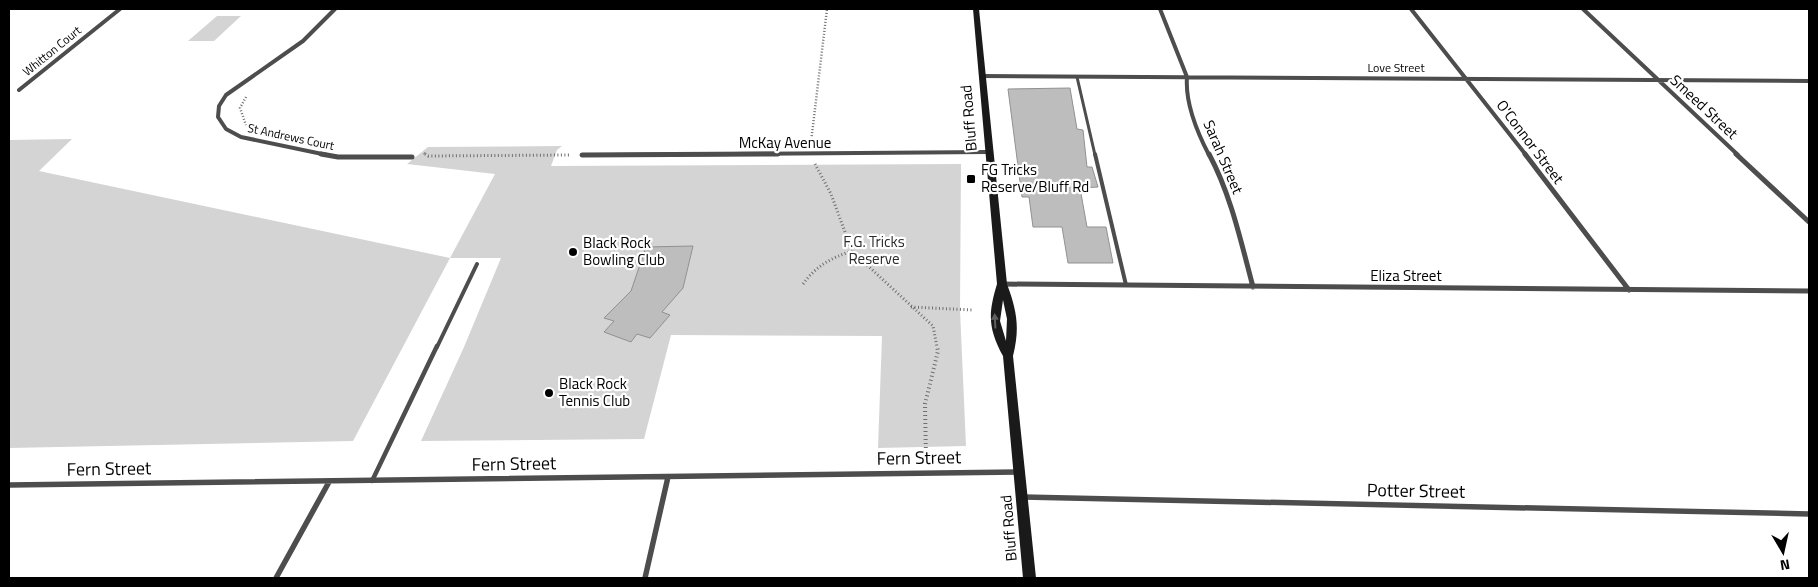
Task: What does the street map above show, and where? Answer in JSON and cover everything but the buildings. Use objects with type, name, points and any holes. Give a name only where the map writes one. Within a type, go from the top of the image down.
[{"type":"main road","name":"Bluff Road","points":[[976,9],[988,152],[1002,284],[1012,311],[1014,333],[1008,356],[1030,578]]},
{"type":"main road","name":"Bluff Road","points":[[1002,284],[994,310],[996,334],[1008,356]]},
{"type":"street","name":"Whitton Court","points":[[19,90],[120,9]]},
{"type":"street","name":"St Andrews Court","points":[[335,9],[304,41],[226,95],[219,106],[218,117],[226,129],[241,136],[338,157],[413,155]]},
{"type":"street","name":"Sarah Street","points":[[1160,9],[1187,77],[1186,88],[1198,134],[1218,171],[1235,221],[1253,287]]},
{"type":"street","name":"O'Connor Street","points":[[1411,9],[1468,79],[1630,290]]},
{"type":"street","name":"Smeed Street","points":[[1583,9],[1809,222]]},
{"type":"street","name":"Love Street","points":[[982,76],[1809,81]]},
{"type":"street","name":"McKay Avenue","points":[[582,155],[988,152]]},
{"type":"street","name":"Eliza Street","points":[[1002,284],[1809,291]]},
{"type":"street","name":"Fern Street","points":[[9,485],[1020,472]]},
{"type":"street","points":[[645,578],[668,477]]},
{"type":"street","points":[[276,578],[329,482]]},
{"type":"street","name":"Potter Street","points":[[1023,498],[1809,514]]},
{"type":"lane","points":[[1078,77],[1126,285]]},
{"type":"lane","points":[[372,481],[477,264]]},
{"type":"path","points":[[827,9],[809,154],[831,194],[852,251],[933,326],[938,351],[925,404],[927,473]]},
{"type":"path","points":[[250,91],[240,108],[245,125],[251,130]]},
{"type":"path","points":[[413,155],[424,153],[428,156],[582,155]]},
{"type":"path","points":[[803,284],[814,268],[832,257],[852,251]]},
{"type":"path","points":[[911,306],[974,310]]},
{"type":"green space","points":[[217,16],[241,16],[214,41],[188,41]]},
{"type":"green space","points":[[72,139],[39,171],[450,258],[353,441],[9,448],[9,140]]},
{"type":"green space","name":"F.G. Tricks Reserve","points":[[562,146],[557,150],[551,166],[961,164],[960,310],[966,446],[878,448],[882,336],[671,335],[644,439],[421,441],[464,347],[501,258],[450,258],[495,174],[407,164],[428,147]]},
{"type":"place","name":"FG Tricks Reserve/Bluff Rd","points":[[971,179]]},
{"type":"place","name":"Black Rock Bowling Club","points":[[573,252]]},
{"type":"place","name":"Black Rock Tennis Club","points":[[549,393]]}]
